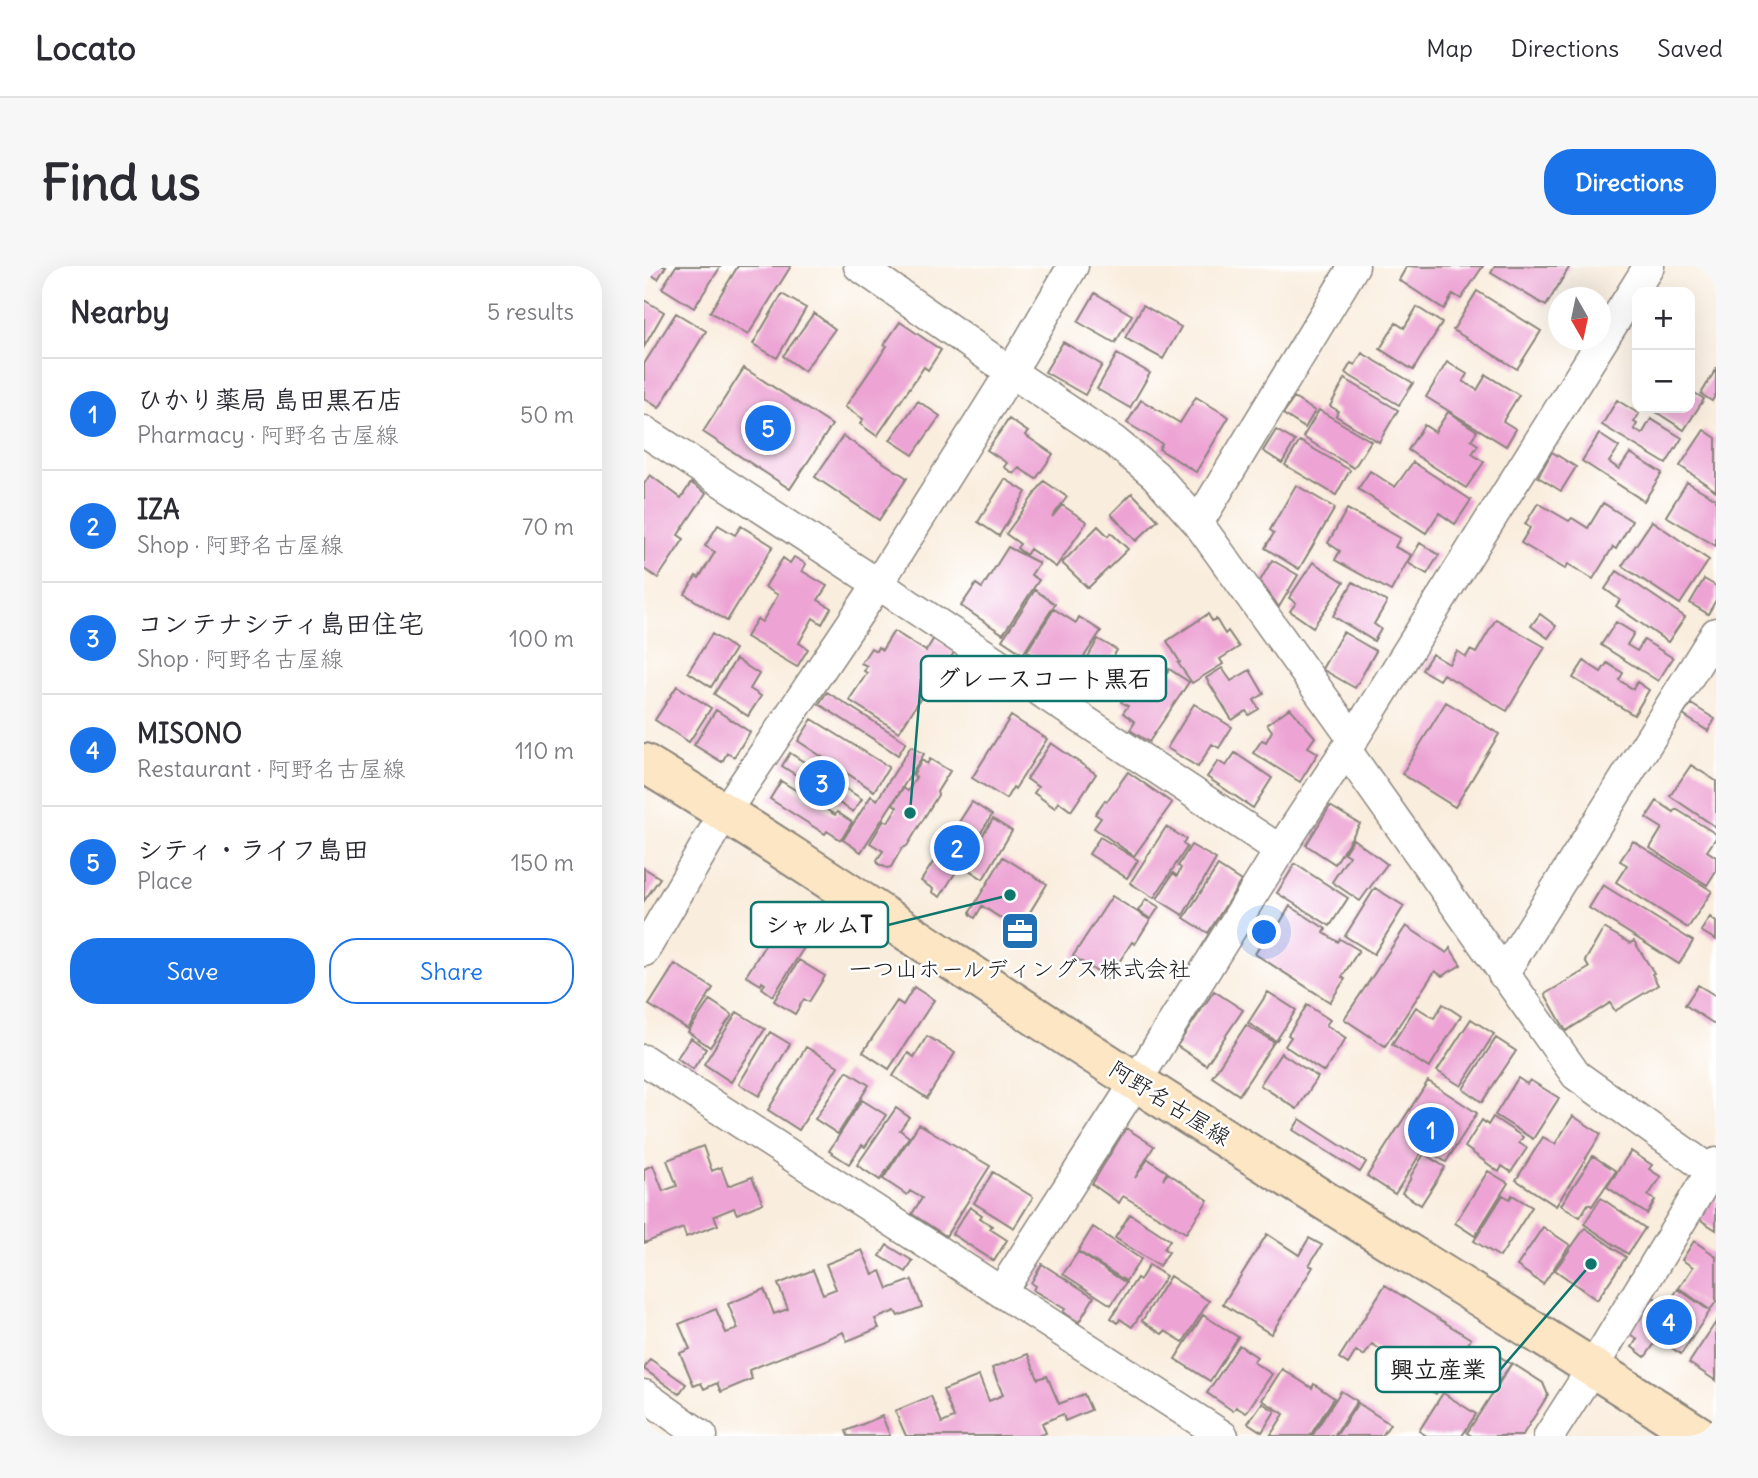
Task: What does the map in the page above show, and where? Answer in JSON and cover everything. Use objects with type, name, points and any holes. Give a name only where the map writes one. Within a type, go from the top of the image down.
[{"type":"main road","name":"阿野名古屋線","points":[[644,763],[725,812],[1136,1082],[1700,1436]]},
{"type":"street","points":[[859,266],[1114,441],[1155,474],[1199,523],[1503,974],[1576,1075],[1714,1167],[1549,1436]]},
{"type":"street","points":[[644,950],[725,812],[878,584],[1011,372],[1073,266]]},
{"type":"street","points":[[1199,523],[1354,266]]},
{"type":"street","points":[[1001,1292],[1280,850],[1350,745],[1649,266]]},
{"type":"street","points":[[644,431],[1280,850]]},
{"type":"street","points":[[1503,974],[1716,634]]},
{"type":"street","points":[[644,1060],[1223,1436]]},
{"type":"street","points":[[644,1395],[702,1436]]},
{"type":"building","points":[[644,266],[666,266],[658,279],[644,270]]},
{"type":"building","points":[[676,266],[721,266],[694,308],[662,288]]},
{"type":"building","points":[[738,266],[791,266],[748,335],[710,312]]},
{"type":"building","points":[[1407,266],[1483,266],[1461,299],[1453,294],[1444,309],[1399,280]]},
{"type":"building","points":[[1495,266],[1570,266],[1557,287],[1548,287],[1546,306],[1491,273]]},
{"type":"building","points":[[1477,291],[1541,331],[1517,369],[1453,330]]},
{"type":"building","points":[[1095,293],[1132,315],[1115,343],[1078,322]]},
{"type":"building","points":[[782,294],[806,308],[777,358],[753,344]]},
{"type":"building","points":[[644,300],[664,312],[644,347]]},
{"type":"building","points":[[1143,305],[1181,327],[1163,359],[1125,338]]},
{"type":"building","points":[[1417,307],[1442,323],[1413,370],[1380,349],[1396,323],[1404,328]]},
{"type":"building","points":[[676,313],[706,331],[659,408],[644,398],[644,364]]},
{"type":"building","points":[[814,313],[835,329],[804,371],[783,356]]},
{"type":"building","points":[[900,322],[941,350],[928,370],[924,367],[877,436],[860,424],[863,419],[845,407],[887,346],[884,345]]},
{"type":"building","points":[[1063,342],[1102,365],[1085,395],[1045,372]]},
{"type":"building","points":[[1362,353],[1413,383],[1399,405],[1345,373],[1351,363],[1355,365]]},
{"type":"building","points":[[1117,354],[1150,373],[1130,408],[1097,389]]},
{"type":"building","points":[[1447,362],[1467,374],[1463,381],[1477,390],[1486,375],[1519,395],[1503,421],[1516,429],[1506,446],[1426,397]]},
{"type":"building","points":[[744,368],[832,425],[790,489],[703,432]]},
{"type":"building","points":[[1716,369],[1716,394],[1712,401],[1701,394]]},
{"type":"building","points":[[1345,379],[1398,410],[1379,442],[1336,416],[1338,411],[1330,406]]},
{"type":"building","points":[[1695,393],[1704,399],[1695,413]]},
{"type":"building","points":[[1196,397],[1229,417],[1196,472],[1159,449],[1162,444],[1127,423],[1141,400],[1180,423]]},
{"type":"building","points":[[1294,398],[1315,411],[1305,428],[1283,414]]},
{"type":"building","points":[[1617,400],[1632,410],[1632,413],[1639,414],[1634,422],[1637,424],[1634,429],[1642,434],[1651,419],[1682,438],[1666,464],[1602,425]]},
{"type":"building","points":[[918,401],[940,416],[913,455],[890,440]]},
{"type":"building","points":[[1319,410],[1371,441],[1354,468],[1303,437]]},
{"type":"building","points":[[1448,412],[1477,431],[1471,440],[1478,445],[1472,454],[1484,462],[1466,488],[1408,450],[1424,425],[1435,432]]},
{"type":"building","points":[[1658,413],[1695,413],[1684,430]]},
{"type":"building","points":[[1009,419],[1028,432],[1025,435],[1053,454],[1036,479],[1019,468],[1014,474],[1004,467],[1007,463],[987,450]]},
{"type":"building","points":[[1276,430],[1295,441],[1282,463],[1263,451]]},
{"type":"building","points":[[1704,430],[1716,438],[1716,491],[1680,466]]},
{"type":"building","points":[[1599,434],[1619,447],[1609,462],[1619,469],[1630,453],[1662,473],[1644,501],[1582,461]]},
{"type":"building","points":[[843,436],[907,478],[879,520],[815,477]]},
{"type":"building","points":[[1300,441],[1350,470],[1336,495],[1285,465]]},
{"type":"building","points":[[1552,452],[1576,467],[1561,491],[1538,477]]},
{"type":"building","points":[[1413,462],[1471,500],[1455,524],[1439,513],[1426,533],[1358,489],[1370,471],[1395,487]]},
{"type":"building","points":[[650,475],[681,498],[691,483],[706,493],[678,535],[684,539],[658,578],[644,569],[644,484]]},
{"type":"building","points":[[1005,479],[1026,492],[999,536],[978,522]]},
{"type":"building","points":[[1044,481],[1067,497],[1052,517],[1062,505],[1087,522],[1056,567],[1030,549],[1026,555],[1017,548],[1020,544],[1006,534]]},
{"type":"building","points":[[1687,482],[1716,499],[1716,546],[1666,516]]},
{"type":"building","points":[[1296,485],[1335,508],[1299,569],[1265,548],[1274,533],[1270,530]]},
{"type":"building","points":[[1132,493],[1158,520],[1136,541],[1111,514]]},
{"type":"building","points":[[1538,503],[1569,521],[1572,518],[1588,528],[1603,503],[1632,521],[1616,549],[1613,547],[1593,579],[1568,564],[1565,569],[1521,543],[1530,528],[1525,524]]},
{"type":"building","points":[[1347,509],[1400,538],[1395,547],[1411,555],[1391,591],[1335,560],[1340,551],[1328,543]]},
{"type":"building","points":[[1652,521],[1709,560],[1680,604],[1622,566]]},
{"type":"building","points":[[718,525],[735,535],[741,526],[773,546],[727,621],[685,594],[715,552],[705,546]]},
{"type":"building","points":[[1098,526],[1108,536],[1111,533],[1128,549],[1088,588],[1062,563]]},
{"type":"building","points":[[1420,543],[1439,555],[1427,574],[1408,563]]},
{"type":"building","points":[[1008,547],[1039,563],[1031,575],[1039,580],[1003,634],[961,606],[976,584],[982,588]]},
{"type":"building","points":[[794,557],[806,564],[802,571],[827,586],[818,600],[831,608],[822,624],[813,618],[799,643],[808,649],[797,667],[746,637],[757,619],[762,622],[778,595],[765,587],[783,558],[790,563]]},
{"type":"building","points":[[1272,560],[1298,575],[1279,607],[1260,581]]},
{"type":"building","points":[[1313,562],[1344,582],[1313,627],[1290,611],[1296,603],[1289,598]]},
{"type":"building","points":[[1617,571],[1685,617],[1668,642],[1616,606],[1620,600],[1605,589]]},
{"type":"building","points":[[1704,579],[1716,586],[1716,600],[1708,614],[1690,603]]},
{"type":"building","points":[[1353,582],[1387,602],[1374,624],[1381,629],[1374,641],[1333,616]]},
{"type":"building","points":[[1035,590],[1055,604],[1023,654],[1002,640]]},
{"type":"building","points":[[1054,609],[1076,623],[1079,617],[1101,631],[1071,676],[1065,672],[1061,679],[1045,669],[1048,665],[1027,651]]},
{"type":"building","points":[[1208,614],[1212,621],[1216,619],[1225,634],[1228,631],[1239,647],[1220,659],[1223,664],[1192,683],[1167,641]]},
{"type":"building","points":[[1540,614],[1556,626],[1548,638],[1531,626]]},
{"type":"building","points":[[1496,619],[1545,647],[1507,711],[1443,674],[1439,680],[1422,670],[1432,654],[1449,664],[1457,651],[1466,657],[1470,650],[1476,653]]},
{"type":"building","points":[[1616,622],[1634,633],[1627,645],[1637,651],[1644,640],[1673,658],[1658,681],[1601,645]]},
{"type":"building","points":[[894,631],[926,651],[934,638],[955,651],[942,671],[939,670],[899,732],[849,700],[867,673],[864,671],[867,666],[861,663],[871,648],[876,651],[878,647],[882,650]]},
{"type":"building","points":[[1343,632],[1376,651],[1355,688],[1322,669]]},
{"type":"building","points":[[712,634],[735,649],[711,687],[688,672]]},
{"type":"building","points":[[1098,639],[1117,650],[1093,691],[1075,680]]},
{"type":"building","points":[[736,659],[759,674],[750,689],[761,696],[748,716],[714,694]]},
{"type":"building","points":[[1584,661],[1601,672],[1607,663],[1623,673],[1619,680],[1633,689],[1637,682],[1649,690],[1634,715],[1573,678]]},
{"type":"building","points":[[1146,664],[1165,676],[1169,669],[1189,682],[1149,742],[1130,730],[1135,722],[1123,713],[1128,706],[1121,702]]},
{"type":"building","points":[[1222,668],[1231,681],[1250,670],[1264,694],[1254,700],[1259,709],[1249,715],[1246,711],[1232,720],[1206,678]]},
{"type":"building","points":[[677,686],[711,708],[689,742],[655,720]]},
{"type":"building","points":[[827,692],[906,742],[898,755],[819,704]]},
{"type":"building","points":[[1446,702],[1499,734],[1455,807],[1402,774]]},
{"type":"building","points":[[1194,704],[1232,727],[1219,748],[1212,744],[1198,767],[1167,748]]},
{"type":"building","points":[[1691,704],[1715,719],[1708,731],[1683,715]]},
{"type":"building","points":[[1290,708],[1315,737],[1308,747],[1318,753],[1300,782],[1253,753],[1262,740],[1266,742],[1272,731],[1267,724]]},
{"type":"building","points":[[716,710],[750,732],[734,757],[727,753],[722,762],[694,745]]},
{"type":"building","points":[[1011,716],[1047,739],[1006,799],[972,778]]},
{"type":"building","points":[[812,719],[889,767],[874,791],[798,741]]},
{"type":"building","points":[[1051,743],[1096,774],[1071,811],[1059,802],[1055,808],[1034,793],[1038,787],[1027,779]]},
{"type":"building","points":[[911,746],[924,754],[861,852],[843,840],[871,796],[877,800]]},
{"type":"building","points":[[790,753],[862,799],[853,812],[782,766]]},
{"type":"building","points":[[1235,753],[1272,778],[1253,808],[1207,777],[1218,761],[1226,766]]},
{"type":"building","points":[[930,759],[950,771],[907,846],[902,848],[891,867],[887,868],[878,864],[877,860],[883,851],[870,843],[884,820],[888,822],[897,807],[893,804],[903,788],[908,791],[922,760],[927,764]]},
{"type":"building","points":[[1691,765],[1716,781],[1716,827],[1670,796]]},
{"type":"building","points":[[1128,772],[1172,803],[1134,856],[1094,828],[1101,818],[1095,814]]},
{"type":"building","points":[[781,781],[835,815],[837,812],[852,822],[841,840],[827,831],[825,834],[770,799]]},
{"type":"building","points":[[1657,801],[1674,812],[1676,809],[1716,834],[1707,851],[1716,857],[1716,871],[1707,885],[1650,848],[1662,828],[1646,818]]},
{"type":"building","points":[[972,802],[992,815],[940,897],[921,881]]},
{"type":"building","points":[[1330,806],[1360,824],[1335,864],[1306,845]]},
{"type":"building","points":[[993,819],[1012,831],[983,879],[963,866]]},
{"type":"building","points":[[1166,827],[1186,839],[1183,844],[1187,847],[1154,898],[1130,883]]},
{"type":"building","points":[[1100,837],[1138,860],[1127,878],[1089,854]]},
{"type":"building","points":[[1353,839],[1387,864],[1360,901],[1332,882],[1349,856],[1344,853]]},
{"type":"building","points":[[1633,841],[1712,891],[1688,928],[1616,882],[1627,865],[1620,861]]},
{"type":"building","points":[[1191,845],[1216,859],[1183,915],[1157,899],[1173,873],[1177,876],[1181,868],[1178,866]]},
{"type":"building","points":[[1003,857],[1047,884],[1019,930],[982,906],[975,918],[970,912]]},
{"type":"building","points":[[1295,864],[1348,898],[1330,926],[1277,893]]},
{"type":"building","points":[[1218,866],[1241,881],[1208,933],[1184,918]]},
{"type":"building","points":[[644,868],[660,878],[644,901]]},
{"type":"building","points":[[1603,885],[1693,941],[1679,964],[1589,908]]},
{"type":"building","points":[[1375,888],[1404,906],[1374,954],[1345,936]]},
{"type":"building","points":[[1112,896],[1150,920],[1108,979],[1073,956]]},
{"type":"building","points":[[1146,899],[1159,907],[1151,919],[1138,911]]},
{"type":"building","points":[[1290,906],[1326,929],[1324,933],[1338,942],[1340,939],[1359,950],[1330,1002],[1255,954],[1270,929],[1275,931]]},
{"type":"building","points":[[1710,917],[1716,922],[1716,940],[1701,931]]},
{"type":"building","points":[[778,924],[807,943],[773,996],[762,988],[765,984],[762,982],[761,985],[746,976]]},
{"type":"building","points":[[1406,926],[1447,953],[1450,948],[1461,965],[1442,976],[1435,971],[1385,1046],[1344,1019]]},
{"type":"building","points":[[1604,928],[1630,943],[1634,941],[1654,973],[1652,974],[1658,985],[1615,1011],[1610,1003],[1566,1031],[1545,994],[1589,968],[1585,961]]},
{"type":"building","points":[[799,960],[825,976],[809,1002],[804,999],[795,1014],[774,1001]]},
{"type":"building","points":[[675,964],[713,988],[688,1029],[649,1005]]},
{"type":"building","points":[[1698,985],[1716,996],[1716,1025],[1685,1005]]},
{"type":"building","points":[[914,987],[934,1000],[889,1069],[863,1052],[897,1001],[903,1005]]},
{"type":"building","points":[[1214,991],[1243,1010],[1206,1065],[1177,1046]]},
{"type":"building","points":[[1268,992],[1296,1010],[1276,1041],[1248,1023]]},
{"type":"building","points":[[710,1000],[732,1015],[710,1047],[688,1032]]},
{"type":"building","points":[[1443,1004],[1461,1016],[1429,1068],[1392,1044],[1416,1007],[1434,1018]]},
{"type":"building","points":[[1307,1005],[1330,1020],[1326,1025],[1346,1038],[1324,1072],[1285,1046],[1291,1037],[1288,1035]]},
{"type":"building","points":[[737,1012],[765,1029],[731,1082],[704,1064]]},
{"type":"building","points":[[1471,1019],[1494,1034],[1461,1086],[1437,1071]]},
{"type":"building","points":[[1246,1025],[1274,1042],[1239,1095],[1212,1077]]},
{"type":"building","points":[[770,1032],[790,1044],[759,1096],[739,1084]]},
{"type":"building","points":[[927,1036],[955,1053],[927,1098],[893,1076],[908,1053],[914,1057]]},
{"type":"building","points":[[691,1038],[706,1049],[693,1069],[677,1058]]},
{"type":"building","points":[[1496,1038],[1516,1051],[1482,1102],[1463,1089]]},
{"type":"building","points":[[806,1047],[838,1066],[799,1130],[768,1110]]},
{"type":"building","points":[[1281,1053],[1318,1077],[1297,1109],[1260,1085]]},
{"type":"building","points":[[847,1071],[869,1085],[838,1134],[815,1119]]},
{"type":"building","points":[[1518,1078],[1527,1084],[1530,1080],[1559,1098],[1533,1139],[1495,1115]]},
{"type":"building","points":[[1428,1081],[1477,1113],[1446,1162],[1424,1148],[1395,1194],[1367,1176]]},
{"type":"building","points":[[862,1100],[886,1115],[865,1147],[862,1145],[849,1164],[829,1151]]},
{"type":"building","points":[[896,1108],[909,1117],[900,1130],[909,1137],[880,1180],[857,1165]]},
{"type":"building","points":[[1573,1116],[1601,1134],[1556,1206],[1516,1180],[1543,1137],[1555,1144]]},
{"type":"building","points":[[1493,1117],[1523,1137],[1519,1143],[1527,1148],[1511,1172],[1502,1166],[1499,1172],[1465,1147],[1482,1120],[1488,1125]]},
{"type":"building","points":[[1300,1119],[1366,1162],[1360,1172],[1293,1130]]},
{"type":"building","points":[[919,1124],[990,1166],[946,1236],[912,1214],[922,1198],[910,1191],[907,1195],[883,1179]]},
{"type":"building","points":[[1126,1128],[1154,1146],[1135,1178],[1148,1159],[1167,1172],[1163,1179],[1168,1173],[1208,1200],[1186,1233],[1123,1196],[1119,1203],[1092,1184]]},
{"type":"building","points":[[703,1146],[712,1171],[721,1167],[728,1186],[752,1177],[763,1203],[737,1214],[734,1208],[714,1216],[718,1225],[686,1237],[683,1228],[644,1243],[644,1169],[653,1165],[663,1191],[677,1186],[667,1160]]},
{"type":"building","points":[[1631,1151],[1652,1165],[1649,1169],[1661,1177],[1648,1196],[1655,1200],[1647,1214],[1607,1187]]},
{"type":"building","points":[[1424,1154],[1445,1167],[1421,1205],[1402,1193]]},
{"type":"building","points":[[1593,1156],[1616,1171],[1592,1206],[1588,1204],[1580,1217],[1561,1205]]},
{"type":"building","points":[[1488,1171],[1508,1183],[1475,1236],[1455,1223]]},
{"type":"building","points":[[993,1172],[1033,1197],[1014,1228],[974,1203]]},
{"type":"building","points":[[1716,1193],[1716,1230],[1699,1219]]},
{"type":"building","points":[[1503,1195],[1510,1199],[1512,1195],[1532,1207],[1500,1257],[1474,1241]]},
{"type":"building","points":[[1601,1198],[1645,1228],[1628,1254],[1584,1224]]},
{"type":"building","points":[[970,1207],[992,1226],[990,1229],[1007,1240],[994,1261],[952,1234]]},
{"type":"building","points":[[1130,1214],[1170,1240],[1164,1249],[1169,1252],[1159,1266],[1115,1238]]},
{"type":"building","points":[[1093,1227],[1141,1259],[1126,1281],[1078,1251]]},
{"type":"building","points":[[1543,1227],[1570,1245],[1543,1284],[1517,1266]]},
{"type":"building","points":[[1585,1228],[1626,1257],[1597,1300],[1555,1270]]},
{"type":"building","points":[[1267,1234],[1299,1255],[1309,1238],[1322,1245],[1309,1265],[1313,1267],[1271,1334],[1223,1304]]},
{"type":"building","points":[[1694,1241],[1716,1256],[1716,1302],[1710,1310],[1679,1288],[1693,1267],[1682,1260]]},
{"type":"building","points":[[887,1245],[913,1261],[906,1272],[880,1256]]},
{"type":"building","points":[[862,1250],[873,1275],[881,1271],[888,1289],[912,1280],[922,1307],[898,1316],[895,1311],[875,1319],[879,1328],[847,1341],[843,1332],[749,1370],[752,1379],[721,1392],[717,1383],[704,1389],[701,1383],[694,1386],[680,1353],[690,1349],[679,1324],[716,1309],[726,1333],[738,1329],[728,1304],[764,1289],[774,1314],[788,1309],[778,1284],[813,1270],[823,1294],[836,1289],[826,1264]]},
{"type":"building","points":[[1078,1252],[1126,1283],[1111,1305],[1063,1274]]},
{"type":"building","points":[[1042,1264],[1094,1297],[1079,1322],[1063,1312],[1065,1309],[1033,1290],[1035,1286],[1031,1283]]},
{"type":"building","points":[[1149,1265],[1166,1276],[1132,1327],[1120,1319],[1118,1323],[1111,1318],[1137,1278],[1140,1280]]},
{"type":"building","points":[[1170,1276],[1209,1301],[1183,1342],[1165,1331],[1162,1334],[1142,1321]]},
{"type":"building","points":[[1385,1285],[1471,1339],[1436,1394],[1419,1384],[1423,1376],[1372,1344],[1364,1356],[1356,1351],[1348,1364],[1339,1358]]},
{"type":"building","points":[[1678,1289],[1710,1311],[1681,1354],[1658,1339],[1645,1357],[1632,1347],[1637,1339],[1628,1333],[1653,1297],[1667,1306]]},
{"type":"building","points":[[1203,1315],[1238,1337],[1210,1381],[1175,1359]]},
{"type":"building","points":[[1716,1322],[1716,1381],[1689,1363]]},
{"type":"building","points":[[1239,1345],[1257,1357],[1253,1362],[1272,1374],[1246,1413],[1236,1407],[1233,1411],[1207,1393]]},
{"type":"building","points":[[1484,1346],[1511,1364],[1497,1384],[1470,1366]]},
{"type":"building","points":[[1028,1354],[1038,1379],[1047,1376],[1059,1404],[1084,1394],[1091,1410],[1065,1421],[1063,1414],[1042,1423],[1046,1433],[1038,1436],[906,1436],[895,1411],[931,1396],[942,1423],[954,1418],[943,1390],[979,1376],[989,1401],[1003,1395],[992,1368]]},
{"type":"building","points":[[650,1359],[686,1384],[679,1394],[644,1369]]},
{"type":"building","points":[[1512,1363],[1543,1383],[1548,1395],[1522,1436],[1472,1436],[1467,1433]]},
{"type":"building","points":[[1282,1369],[1312,1388],[1314,1384],[1334,1398],[1310,1436],[1270,1436],[1284,1414],[1262,1400]]},
{"type":"building","points":[[1341,1391],[1357,1401],[1334,1436],[1312,1436]]},
{"type":"building","points":[[1443,1393],[1476,1414],[1462,1436],[1427,1436],[1419,1431]]},
{"type":"building","points":[[1262,1403],[1275,1411],[1262,1432],[1248,1423]]},
{"type":"building","points":[[1358,1403],[1390,1424],[1382,1436],[1336,1436]]},
{"type":"building","points":[[882,1416],[890,1436],[848,1436],[846,1431]]},
{"type":"place","name":"シティ・ライフ島田","points":[[768,428]]},
{"type":"place","name":"コンテナシティ島田住宅","points":[[822,783]]},
{"type":"place","name":"グレースコート黒石","points":[[910,813]]},
{"type":"place","name":"IZA","points":[[957,848]]},
{"type":"place","name":"シャルムT","points":[[1010,895]]},
{"type":"place","name":"一つ山ホールディングス株式会社","points":[[1020,931]]},
{"type":"place","name":"ひかり薬局 島田黒石店","points":[[1431,1130]]},
{"type":"place","name":"興立産業","points":[[1591,1264]]},
{"type":"place","name":"MISONO","points":[[1669,1322]]}]
